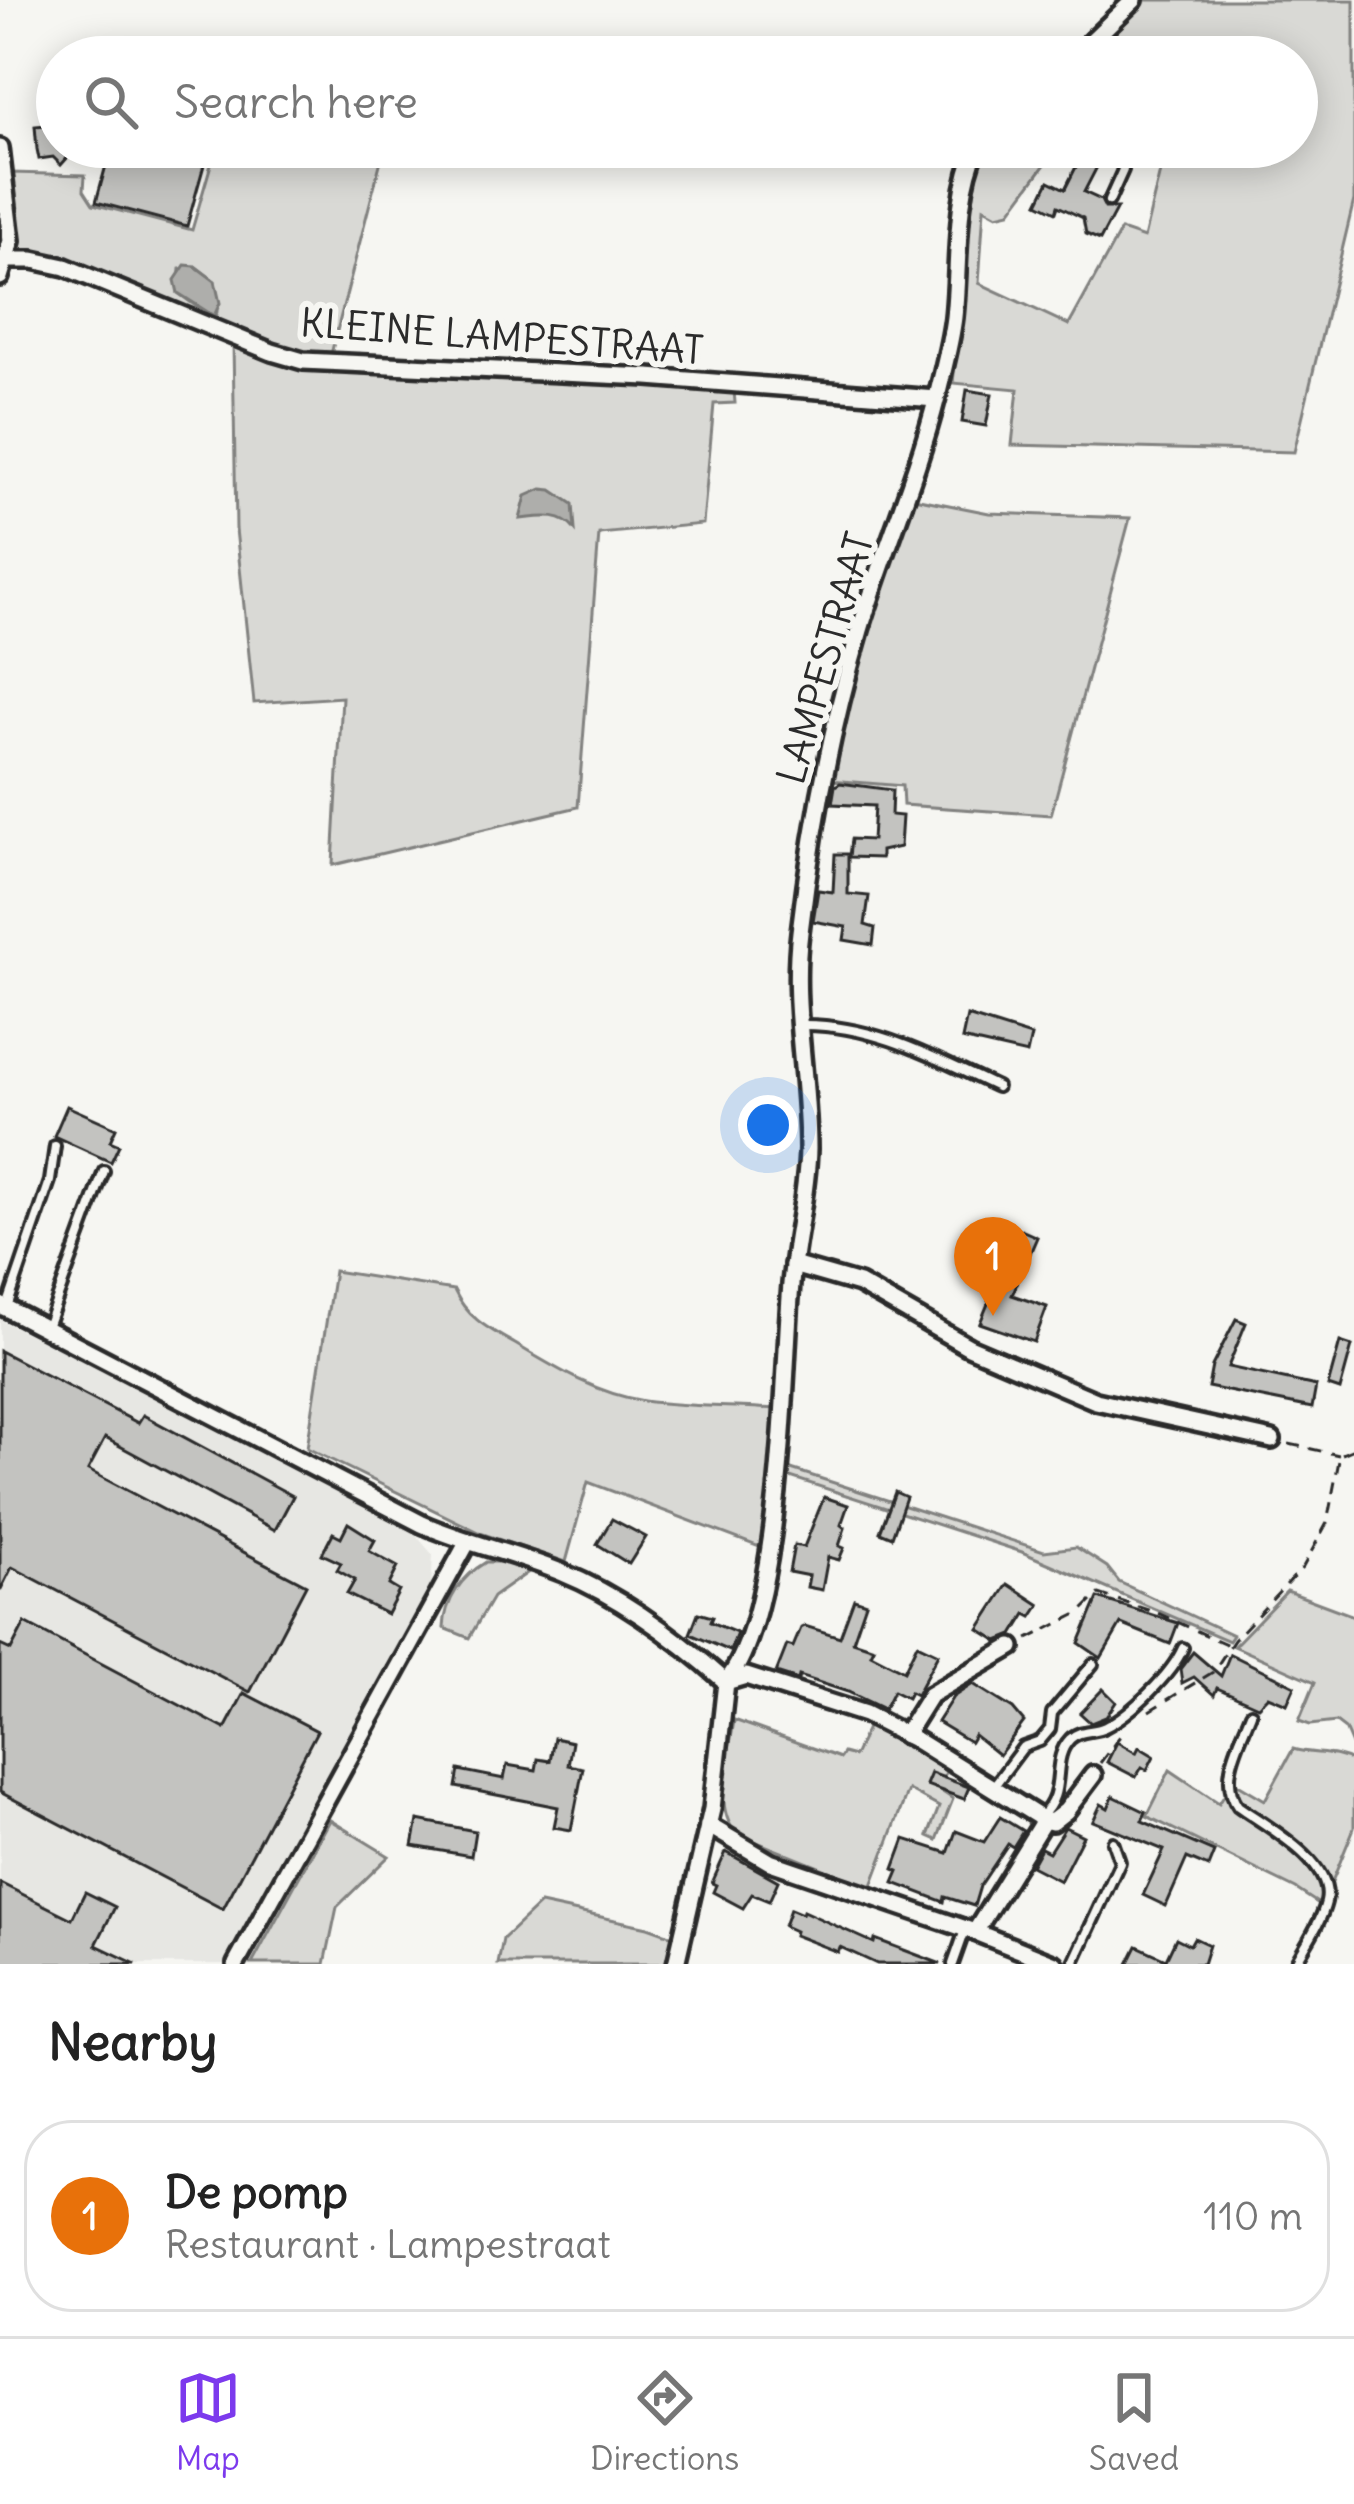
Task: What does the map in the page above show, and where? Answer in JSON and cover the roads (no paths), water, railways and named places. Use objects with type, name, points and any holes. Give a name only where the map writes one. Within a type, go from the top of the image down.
[{"type":"street","points":[[1097,36],[1134,0]]},
{"type":"street","points":[[0,148],[11,241],[0,277]]},
{"type":"street","name":"LAMPESTRAAT","points":[[726,1682],[741,1664],[762,1598],[777,1473],[793,1265],[808,1150],[798,1025],[799,936],[836,713],[936,400],[953,323],[964,190],[971,168]]},
{"type":"street","name":"KLEINE LAMPESTRAAT","points":[[8,260],[65,267],[303,361],[648,376],[936,400]]},
{"type":"street","points":[[793,1265],[859,1284],[969,1348],[1096,1401],[1272,1440]]},
{"type":"street","points":[[3,1307],[422,1524],[569,1575],[670,1636],[726,1682]]},
{"type":"street","points":[[236,1964],[467,1543]]},
{"type":"street","points":[[905,1735],[930,1695],[1012,1647]]},
{"type":"street","points":[[726,1682],[746,1676],[865,1714],[1052,1822],[1093,1775]]},
{"type":"street","points":[[676,1964],[708,1825],[726,1682]]},
{"type":"street","points":[[970,1930],[1042,1818]]},
{"type":"street","points":[[708,1825],[770,1862],[1055,1964]]},
{"type":"lane","points":[[1109,201],[1120,168]]},
{"type":"lane","points":[[798,1025],[829,1024],[878,1035],[997,1087]]},
{"type":"lane","points":[[3,1307],[50,1181],[55,1146]]},
{"type":"lane","points":[[46,1328],[104,1171]]},
{"type":"lane","points":[[1042,1818],[1057,1793],[1061,1755],[1070,1739],[1110,1724],[1174,1670],[1183,1648]]},
{"type":"lane","points":[[992,1788],[1023,1747],[1040,1741],[1052,1713],[1093,1664]]},
{"type":"lane","points":[[1251,1713],[1228,1781],[1232,1796],[1238,1806],[1312,1861],[1327,1886],[1324,1907],[1295,1964]]},
{"type":"lane","points":[[1073,1964],[1120,1862],[1113,1842]]},
{"type":"lane","points":[[953,1964],[970,1930]]},
{"type":"place","name":"De pomp","points":[[993,1316]]}]
